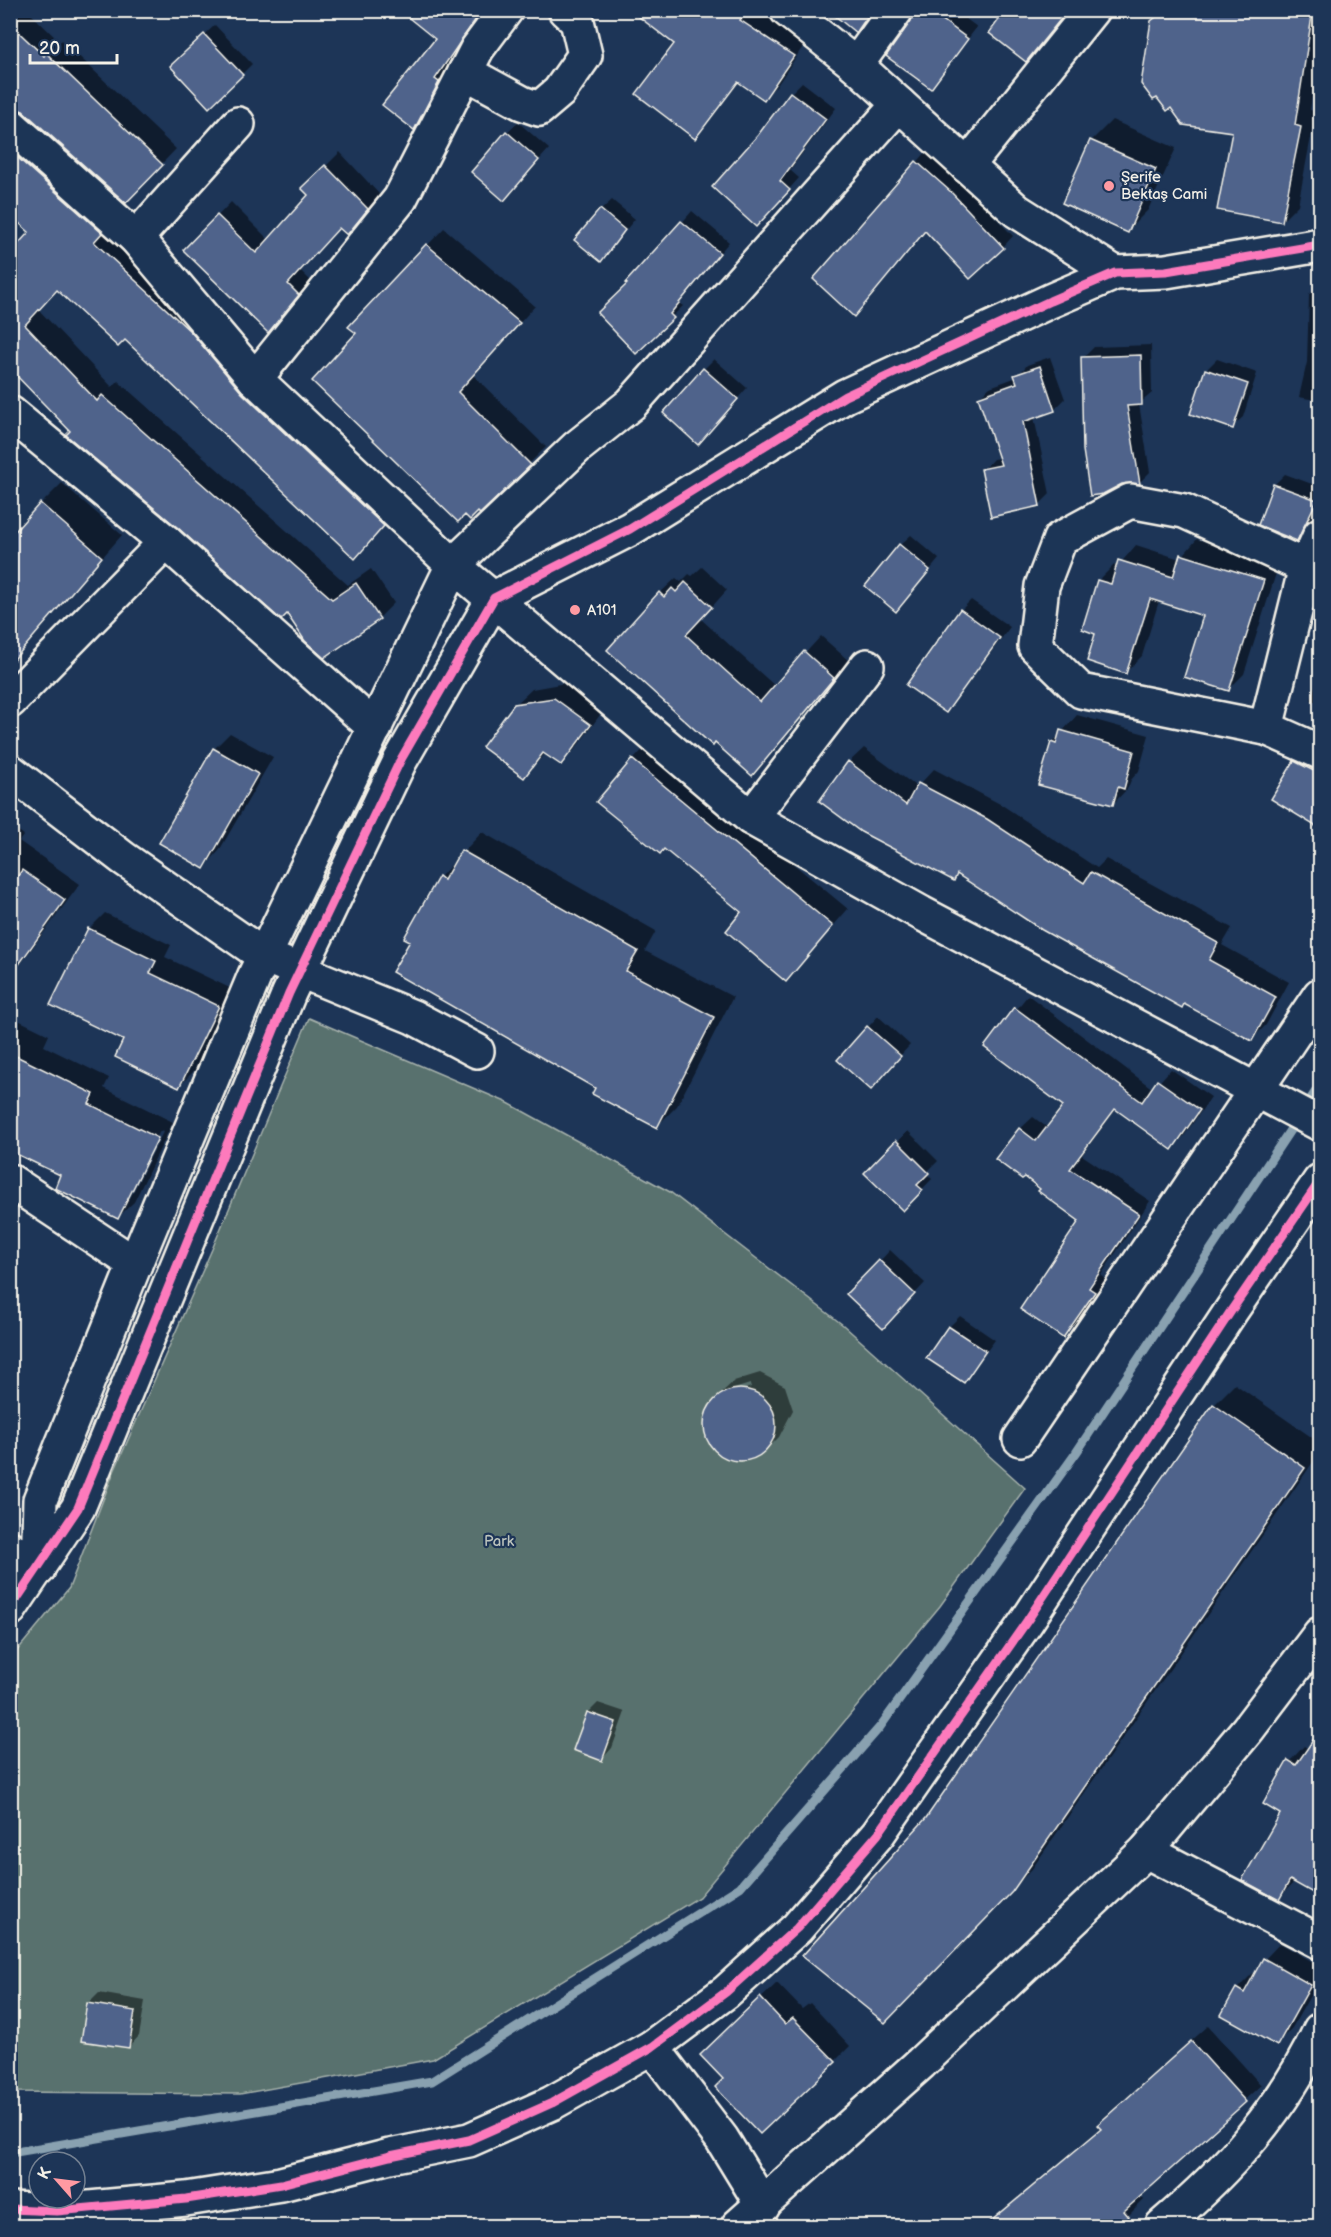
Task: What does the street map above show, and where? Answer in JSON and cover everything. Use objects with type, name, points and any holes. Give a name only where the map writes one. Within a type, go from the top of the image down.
[{"type":"street","points":[[255,379],[400,199],[477,49],[506,10]]},
{"type":"street","points":[[465,72],[522,103],[539,109],[559,92],[585,55],[577,21],[565,10]]},
{"type":"street","points":[[787,10],[856,65],[1017,211],[1115,273]]},
{"type":"street","points":[[856,65],[896,10]]},
{"type":"street","points":[[967,166],[1092,10]]},
{"type":"street","points":[[38,1569],[40,1500],[135,1264],[264,956],[453,565],[578,447],[631,404],[899,104]]},
{"type":"street","points":[[136,238],[238,124]]},
{"type":"street","points":[[10,125],[136,238],[255,379],[453,565],[751,818],[921,913],[1320,1124]]},
{"type":"street","points":[[10,1609],[78,1508],[300,972],[400,761],[494,598],[630,529],[845,396],[1115,273],[1166,271],[1320,238]]},
{"type":"street","points":[[10,413],[166,542],[375,728]]},
{"type":"street","points":[[1306,567],[1184,511],[1130,501],[1060,539],[1042,586],[1035,646],[1081,691],[1266,728],[1320,752]]},
{"type":"street","points":[[1266,728],[1306,567],[1320,535]]},
{"type":"street","points":[[10,701],[166,542]]},
{"type":"street","points":[[751,818],[867,666]]},
{"type":"street","points":[[10,771],[123,858],[264,956],[413,1017],[477,1051]]},
{"type":"street","points":[[1020,1439],[1320,995]]},
{"type":"street","points":[[10,1181],[135,1264]]},
{"type":"street","points":[[10,2208],[57,2211],[186,2199],[280,2184],[390,2156],[469,2140],[552,2103],[652,2047],[726,1992],[797,1928],[878,1834],[1027,1620],[1231,1311],[1320,1181]]},
{"type":"street","points":[[10,1548],[38,1569]]},
{"type":"street","points":[[738,2226],[921,2062],[1146,1851],[1248,1729],[1320,1634]]},
{"type":"street","points":[[1146,1851],[1320,1942]]},
{"type":"street","points":[[1162,2226],[1201,2193],[1260,2131],[1302,2068],[1320,2030]]},
{"type":"street","points":[[652,2047],[722,2139],[763,2206]]},
{"type":"green space","name":"Park","points":[[309,1018],[508,1103],[670,1192],[843,1325],[1025,1488],[940,1606],[699,1897],[433,2059],[240,2094],[11,2092],[11,1658],[69,1588],[113,1474],[213,1247]]},
{"type":"building","points":[[399,10],[482,10],[435,79],[439,82],[414,130],[382,105],[435,39]]},
{"type":"building","points":[[630,10],[747,10],[740,20],[794,56],[764,100],[738,82],[695,139],[636,94],[674,44]]},
{"type":"building","points":[[828,10],[872,10],[856,33]]},
{"type":"building","points":[[914,10],[929,10],[968,39],[931,89],[886,56],[911,21]]},
{"type":"building","points":[[1006,10],[1068,10],[1026,62],[989,33]]},
{"type":"building","points":[[1165,10],[1313,10],[1295,125],[1301,127],[1282,222],[1217,210],[1232,132],[1183,125],[1171,108],[1167,111],[1157,98],[1153,100],[1141,84],[1151,21]]},
{"type":"building","points":[[10,24],[44,56],[46,53],[163,165],[126,203],[23,111],[10,107]]},
{"type":"building","points":[[204,34],[243,75],[209,108],[170,66]]},
{"type":"building","points":[[790,92],[826,119],[780,181],[790,190],[756,227],[712,187],[758,135]]},
{"type":"building","points":[[506,131],[539,160],[504,201],[471,172]]},
{"type":"building","name":"Şerife Bektaş Cami","points":[[1090,140],[1156,169],[1128,233],[1062,203]]},
{"type":"building","points":[[10,151],[102,233],[94,242],[191,332],[242,393],[384,526],[355,559],[125,340],[118,347],[57,290],[25,325],[97,401],[102,395],[332,599],[356,583],[380,619],[324,658],[305,641],[287,614],[281,620],[178,528],[66,435],[70,431],[10,369],[10,253],[29,232],[10,215]]},
{"type":"building","points":[[916,161],[951,192],[1004,248],[970,279],[925,231],[854,317],[813,279]]},
{"type":"building","points":[[325,165],[368,209],[347,235],[339,228],[288,284],[299,295],[268,333],[183,250],[217,215],[256,253],[308,195],[301,188]]},
{"type":"building","points":[[600,209],[625,230],[601,262],[574,240]]},
{"type":"building","points":[[681,221],[720,253],[670,314],[674,318],[636,354],[597,313],[627,284],[625,283]]},
{"type":"building","points":[[426,244],[520,323],[458,392],[531,465],[480,514],[478,512],[470,520],[465,515],[458,522],[312,381],[356,333],[348,327]]},
{"type":"building","points":[[1141,355],[1142,405],[1127,406],[1140,484],[1122,484],[1103,494],[1090,496],[1083,450],[1081,357]]},
{"type":"building","points":[[1040,366],[1055,411],[1023,422],[1040,506],[991,517],[981,469],[1001,465],[978,397],[1017,383],[1014,375]]},
{"type":"building","points":[[703,368],[738,399],[698,445],[663,413]]},
{"type":"building","points":[[1205,369],[1248,384],[1233,429],[1190,414]]},
{"type":"building","points":[[1273,484],[1317,500],[1297,541],[1258,525]]},
{"type":"building","points":[[40,503],[102,557],[10,664],[10,537]]},
{"type":"building","points":[[899,544],[930,570],[896,612],[865,586]]},
{"type":"building","points":[[1180,554],[1264,580],[1229,691],[1184,677],[1203,616],[1150,599],[1126,674],[1087,661],[1095,634],[1082,629],[1097,580],[1111,584],[1118,560],[1173,577]]},
{"type":"building","points":[[685,582],[712,607],[686,635],[760,702],[804,651],[834,678],[752,776],[715,743],[713,746],[607,650],[659,592],[664,597],[672,588],[676,592]]},
{"type":"building","points":[[960,609],[1000,638],[946,713],[906,685]]},
{"type":"building","points":[[554,698],[591,725],[561,765],[543,753],[524,778],[482,747],[514,704]]},
{"type":"building","points":[[1060,730],[1134,751],[1124,789],[1118,787],[1113,805],[1038,785],[1051,742],[1056,744]]},
{"type":"building","points":[[213,748],[258,774],[204,869],[159,843]]},
{"type":"building","points":[[632,759],[833,926],[786,982],[726,931],[741,912],[664,849],[660,854],[596,802]]},
{"type":"building","points":[[848,761],[906,805],[918,783],[987,819],[1084,883],[1091,872],[1218,943],[1209,960],[1276,997],[1252,1041],[1184,1004],[1182,1008],[1042,930],[957,874],[954,881],[861,832],[819,801]]},
{"type":"building","points":[[1294,761],[1320,774],[1320,829],[1271,799]]},
{"type":"building","points":[[461,850],[638,951],[626,971],[714,1017],[657,1128],[592,1094],[595,1088],[392,972],[410,941],[404,938],[439,876],[444,880]]},
{"type":"building","points":[[22,870],[65,900],[10,977],[10,887]]},
{"type":"building","points":[[88,928],[156,961],[150,973],[219,1006],[179,1088],[115,1057],[123,1040],[50,1005]]},
{"type":"building","points":[[1014,1007],[1142,1102],[1157,1080],[1200,1110],[1172,1150],[1115,1109],[1070,1169],[1139,1214],[1089,1288],[1095,1292],[1063,1338],[1020,1309],[1079,1221],[1038,1191],[1040,1189],[1025,1177],[1022,1179],[995,1159],[1019,1128],[1036,1141],[1063,1106],[984,1047]]},
{"type":"building","points":[[867,1026],[901,1056],[871,1090],[837,1060]]},
{"type":"building","points":[[10,1053],[94,1094],[89,1104],[158,1138],[118,1219],[55,1188],[60,1175],[10,1151]]},
{"type":"building","points":[[896,1140],[929,1173],[917,1185],[923,1190],[903,1211],[864,1173]]},
{"type":"building","points":[[879,1260],[915,1294],[883,1329],[846,1294]]},
{"type":"building","points":[[948,1326],[986,1351],[964,1383],[926,1358]]},
{"type":"building","points":[[740,1389],[760,1395],[770,1405],[776,1425],[770,1445],[760,1455],[740,1461],[720,1455],[710,1445],[704,1425],[710,1405],[720,1395]]},
{"type":"building","points":[[1213,1404],[1305,1468],[1012,1892],[885,2023],[802,1956],[926,1818]]},
{"type":"building","points":[[587,1712],[616,1722],[602,1761],[573,1750]]},
{"type":"building","points":[[1320,1730],[1320,1897],[1290,1880],[1279,1900],[1242,1880],[1280,1814],[1263,1804],[1288,1760],[1296,1765]]},
{"type":"building","points":[[1263,1958],[1311,1985],[1277,2046],[1221,2015],[1236,1988],[1244,1993]]},
{"type":"building","points":[[760,1997],[785,2024],[793,2018],[836,2062],[760,2134],[715,2087],[723,2079],[700,2055]]},
{"type":"building","points":[[87,2003],[135,2011],[129,2048],[81,2041]]},
{"type":"building","points":[[1191,2041],[1246,2102],[1124,2211],[1129,2217],[1118,2226],[985,2226],[1101,2129],[1097,2125]]},
{"type":"waterway","points":[[10,2153],[432,2081],[740,1887],[880,1727],[1076,1453],[1320,1085]]},
{"type":"cycle path","points":[[10,1609],[78,1508],[289,993],[400,761],[494,598],[630,529],[845,396],[1115,273],[1166,271],[1320,245]]},
{"type":"cycle path","points":[[10,2209],[57,2211],[186,2199],[281,2184],[390,2156],[469,2140],[552,2103],[652,2047],[726,1992],[797,1928],[878,1834],[1027,1621],[1231,1311],[1320,1181]]},
{"type":"place","name":"Şerife Bektaş Cami","points":[[1109,186]]},
{"type":"place","name":"A101","points":[[575,610]]}]
